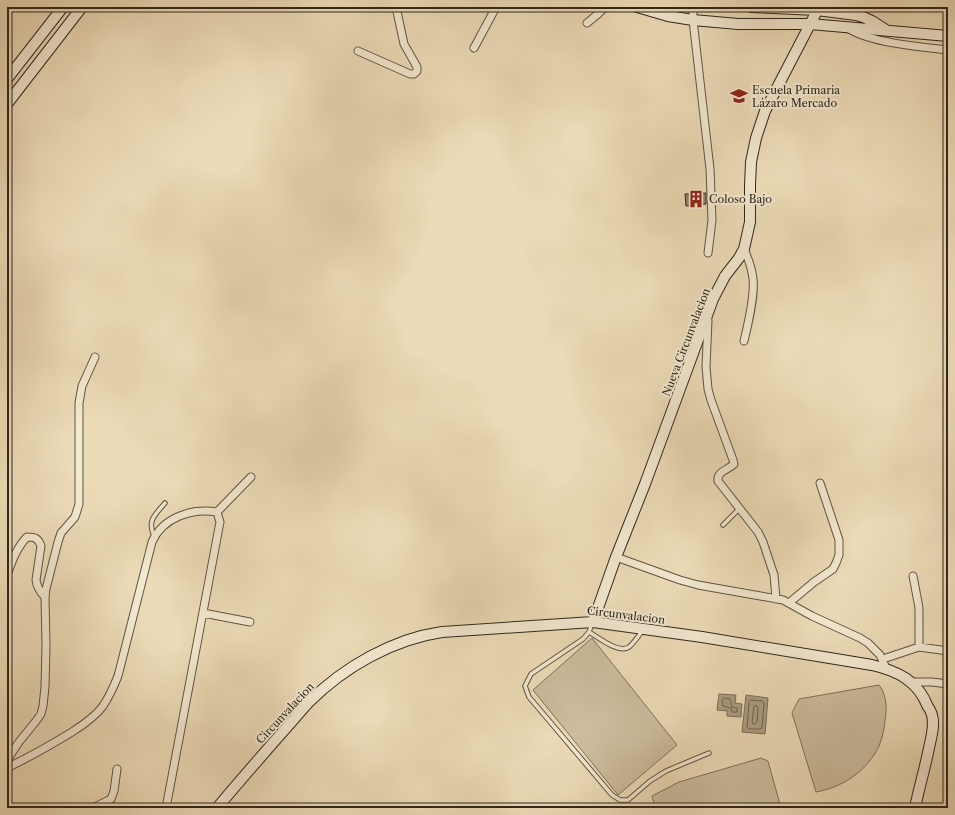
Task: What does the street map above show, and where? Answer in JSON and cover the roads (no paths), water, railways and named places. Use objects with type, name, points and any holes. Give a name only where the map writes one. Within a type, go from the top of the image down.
[{"type":"street","points":[[7,79],[63,7]]},
{"type":"street","points":[[7,104],[82,7]]},
{"type":"street","points":[[358,51],[410,74],[414,74],[417,71],[417,67],[404,44],[396,7]]},
{"type":"street","points":[[474,48],[496,7]]},
{"type":"street","points":[[587,23],[605,7]]},
{"type":"street","points":[[637,7],[668,16],[693,20],[738,24],[810,24],[948,36]]},
{"type":"street","points":[[694,7],[693,20],[710,169],[712,220],[708,253]]},
{"type":"street","points":[[751,7],[818,9],[856,15],[872,21],[886,30]]},
{"type":"street","name":"Nueva Circunvalacion","points":[[593,622],[713,299],[725,276],[744,249],[750,222],[751,162],[756,138],[766,111],[818,9]]},
{"type":"street","points":[[847,28],[860,34],[882,40],[918,47],[948,50]]},
{"type":"street","points":[[44,30],[57,40]]},
{"type":"street","points":[[744,249],[753,279],[753,291],[744,342]]},
{"type":"street","points":[[708,315],[706,367],[708,390],[734,464],[721,473],[718,481],[758,532],[763,542],[774,575],[776,599]]},
{"type":"street","points":[[7,762],[19,742],[41,714],[43,706],[45,687],[46,589],[61,533],[76,517],[79,504],[79,403],[82,386],[95,357]]},
{"type":"street","points":[[218,512],[251,477]]},
{"type":"street","points":[[789,603],[832,569],[839,555],[839,540],[820,483]]},
{"type":"street","points":[[7,768],[32,756],[83,725],[102,707],[118,676],[154,536],[161,527],[181,515],[196,512],[218,512]]},
{"type":"street","points":[[166,808],[220,522],[218,512]]},
{"type":"street","points":[[7,575],[22,542],[27,537],[34,537],[39,541],[41,546],[36,580],[37,586],[39,591],[45,597]]},
{"type":"street","points":[[616,557],[698,585],[776,599],[789,603],[812,616],[868,643],[876,650],[884,664],[919,648],[948,651]]},
{"type":"street","points":[[913,576],[919,608],[919,648]]},
{"type":"street","points":[[203,613],[250,622]]},
{"type":"street","name":"Circunvalacion","points":[[217,808],[254,764],[310,702],[330,683],[354,665],[379,652],[426,635],[458,631],[593,622],[710,638],[872,665],[884,664],[911,682],[921,692],[932,716],[933,732],[915,808]]},
{"type":"street","points":[[911,682],[948,684]]},
{"type":"street","points":[[93,808],[111,799],[114,791],[117,769]]},
{"type":"lane","points":[[154,536],[151,528],[151,522],[165,503]]},
{"type":"lane","points":[[723,525],[739,509]]},
{"type":"lane","points":[[593,622],[589,632],[583,640],[531,674],[526,686],[529,697],[612,795],[620,800],[628,800],[650,781],[666,771],[709,754]]},
{"type":"lane","points":[[589,632],[617,648],[624,649],[630,647],[643,629]]},
{"type":"water","points":[[719,694],[736,695],[735,703],[742,704],[741,717],[727,716],[727,711],[717,710]]},
{"type":"water","points":[[746,695],[768,698],[765,734],[742,732]]},
{"type":"place","name":"Escuela Primaria Lázaro Mercado","points":[[739,96]]},
{"type":"place","name":"Coloso Bajo","points":[[696,199]]}]
